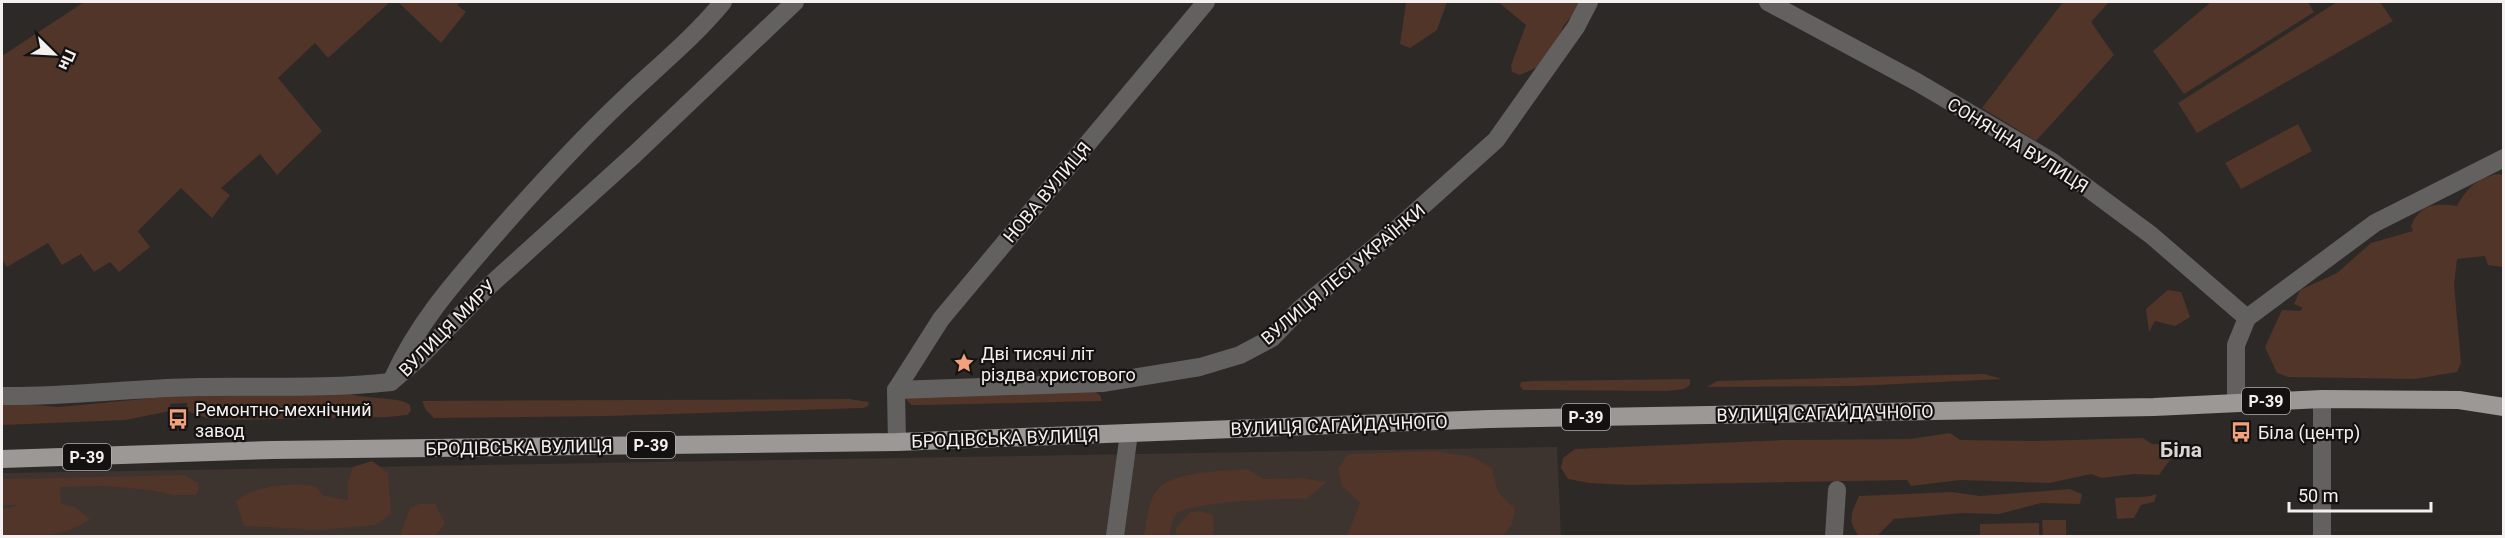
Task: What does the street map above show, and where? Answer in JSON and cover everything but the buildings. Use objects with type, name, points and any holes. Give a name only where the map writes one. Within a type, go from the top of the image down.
[{"type":"main road","name":"ВУЛИЦЯ САГАЙДАЧНОГО","points":[[1137,433],[1551,417],[2039,410],[2322,399],[2459,400],[2504,406]]},
{"type":"main road","name":"БРОДІВСЬКА ВУЛИЦЯ","points":[[2,459],[272,450],[897,442],[1137,433]]},
{"type":"street","name":"ВУЛИЦЯ МИРУ","points":[[391,382],[405,351],[436,303],[451,285],[552,173],[627,96],[701,28],[723,2]]},
{"type":"street","name":"ВУЛИЦЯ МИРУ","points":[[391,382],[418,359],[487,288],[635,154],[795,2]]},
{"type":"street","name":"НОВА ВУЛИЦЯ","points":[[896,390],[941,319],[1206,2]]},
{"type":"street","name":"ВУЛИЦЯ ЛЕСІ УКРАЇНКИ","points":[[896,390],[1102,383],[1200,367],[1240,355],[1272,338],[1300,309],[1399,228],[1496,140],[1576,27],[1589,2]]},
{"type":"street","name":"СОНЯЧНА ВУЛИЦЯ","points":[[1768,2],[1917,81],[2051,161],[2151,235],[2247,318]]},
{"type":"street","points":[[2235,402],[2236,345],[2247,318],[2375,223],[2504,158]]},
{"type":"street","points":[[2,396],[48,397],[197,387],[339,388],[391,382]]},
{"type":"street","points":[[896,390],[897,442]]},
{"type":"street","points":[[2322,399],[2322,537]]},
{"type":"street","points":[[1115,537],[1137,433]]},
{"type":"street","points":[[1834,537],[1837,490]]},
{"type":"shaded area","points":[[84,2],[390,2],[328,58],[315,43],[278,78],[322,131],[277,175],[260,154],[221,188],[230,195],[212,218],[181,188],[138,231],[150,247],[119,272],[110,262],[94,272],[81,254],[62,265],[48,243],[7,267],[2,260],[2,56]]},
{"type":"shaded area","points":[[398,2],[460,2],[457,5],[466,12],[441,43]]},
{"type":"shaded area","points":[[1406,2],[1447,2],[1437,30],[1410,48],[1400,44]]},
{"type":"shaded area","points":[[1498,2],[1584,2],[1564,25],[1548,62],[1520,75],[1512,72],[1511,65],[1526,25]]},
{"type":"shaded area","points":[[2063,2],[2109,2],[2091,22],[2114,55],[2036,141],[1982,108]]},
{"type":"shaded area","points":[[2211,2],[2308,2],[2314,12],[2184,94],[2153,51]]},
{"type":"shaded area","points":[[2337,2],[2380,2],[2393,21],[2197,133],[2178,103]]},
{"type":"shaded area","points":[[2298,124],[2312,151],[2241,189],[2225,163]]},
{"type":"shaded area","points":[[2503,175],[2503,267],[2488,265],[2485,256],[2457,259],[2454,285],[2461,363],[2457,372],[2415,379],[2288,377],[2277,373],[2265,347],[2282,310],[2300,311],[2303,308],[2294,304],[2300,290],[2337,273],[2371,243],[2413,231],[2411,226],[2424,209],[2435,205],[2457,206],[2473,185],[2484,178]]},
{"type":"shaded area","points":[[2168,290],[2181,292],[2190,317],[2175,326],[2155,321],[2149,332],[2146,309]]},
{"type":"shaded area","points":[[1984,374],[2002,379],[1856,386],[1707,387],[1717,381]]},
{"type":"shaded area","points":[[1690,379],[1690,385],[1684,389],[1667,391],[1523,390],[1520,386],[1521,382],[1532,381]]},
{"type":"shaded area","points":[[1095,392],[1100,395],[1102,401],[911,405],[906,399],[907,397]]},
{"type":"shaded area","points":[[348,393],[405,402],[410,405],[411,411],[407,415],[388,417],[232,420],[207,418],[187,411],[187,403],[170,404],[170,411],[126,420],[2,425],[2,402],[59,407],[184,395]]},
{"type":"shaded area","points":[[849,399],[869,402],[868,406],[863,408],[608,416],[434,418],[426,410],[422,401]]},
{"type":"shaded area","points":[[1950,433],[1960,440],[2035,441],[2143,438],[2152,444],[2162,444],[2173,456],[2159,475],[2134,474],[2102,478],[2091,474],[2049,483],[1960,480],[1911,486],[1907,480],[1629,485],[1589,483],[1568,479],[1561,468],[1563,458],[1575,449],[1784,440],[1910,439]]},
{"type":"shaded area","points":[[1557,447],[1561,536],[2,536],[2,473]]},
{"type":"shaded area","points":[[1434,451],[1473,457],[1492,468],[1498,492],[1515,509],[1512,524],[1503,536],[1347,536],[1360,503],[1342,486],[1338,468],[1348,454]]},
{"type":"shaded area","points":[[372,461],[388,473],[391,514],[375,525],[320,530],[244,526],[236,501],[254,491],[274,486],[305,485],[315,486],[324,496],[348,500],[348,482],[353,467]]},
{"type":"shaded area","points":[[1247,469],[1264,479],[1302,478],[1327,482],[1306,499],[1238,502],[1184,510],[1174,517],[1170,536],[1144,536],[1152,499],[1158,489],[1167,482],[1194,474]]},
{"type":"shaded area","points":[[184,475],[198,483],[199,490],[196,495],[173,495],[150,490],[102,486],[60,487],[61,504],[75,507],[90,519],[59,533],[37,536],[2,536],[2,509],[19,505],[2,505],[2,479]]},
{"type":"shaded area","points":[[2070,489],[2082,494],[2080,504],[2041,503],[1999,514],[1963,513],[1894,519],[1877,536],[1859,536],[1852,521],[1852,512],[1859,496],[1952,492],[1980,496]]},
{"type":"shaded area","points":[[2157,494],[2154,502],[2141,505],[2134,518],[2117,519],[2115,498]]},
{"type":"shaded area","points":[[419,504],[435,504],[445,523],[436,536],[400,536],[410,508]]},
{"type":"shaded area","points":[[1201,511],[1213,515],[1214,533],[1211,536],[1176,536],[1176,528],[1190,512]]},
{"type":"shaded area","points":[[2042,520],[2066,520],[2066,536],[2043,536]]},
{"type":"shaded area","points":[[2039,523],[2039,536],[1980,536],[1980,524]]},
{"type":"place","name":"Дві тисячі літ різдва христового","points":[[964,363]]},
{"type":"place","name":"Ремонтно-мехнічний завод","points":[[178,419]]},
{"type":"place","name":"Біла (центр)","points":[[2241,432]]},
{"type":"district","name":"Біла","points":[[2181,450]]}]
